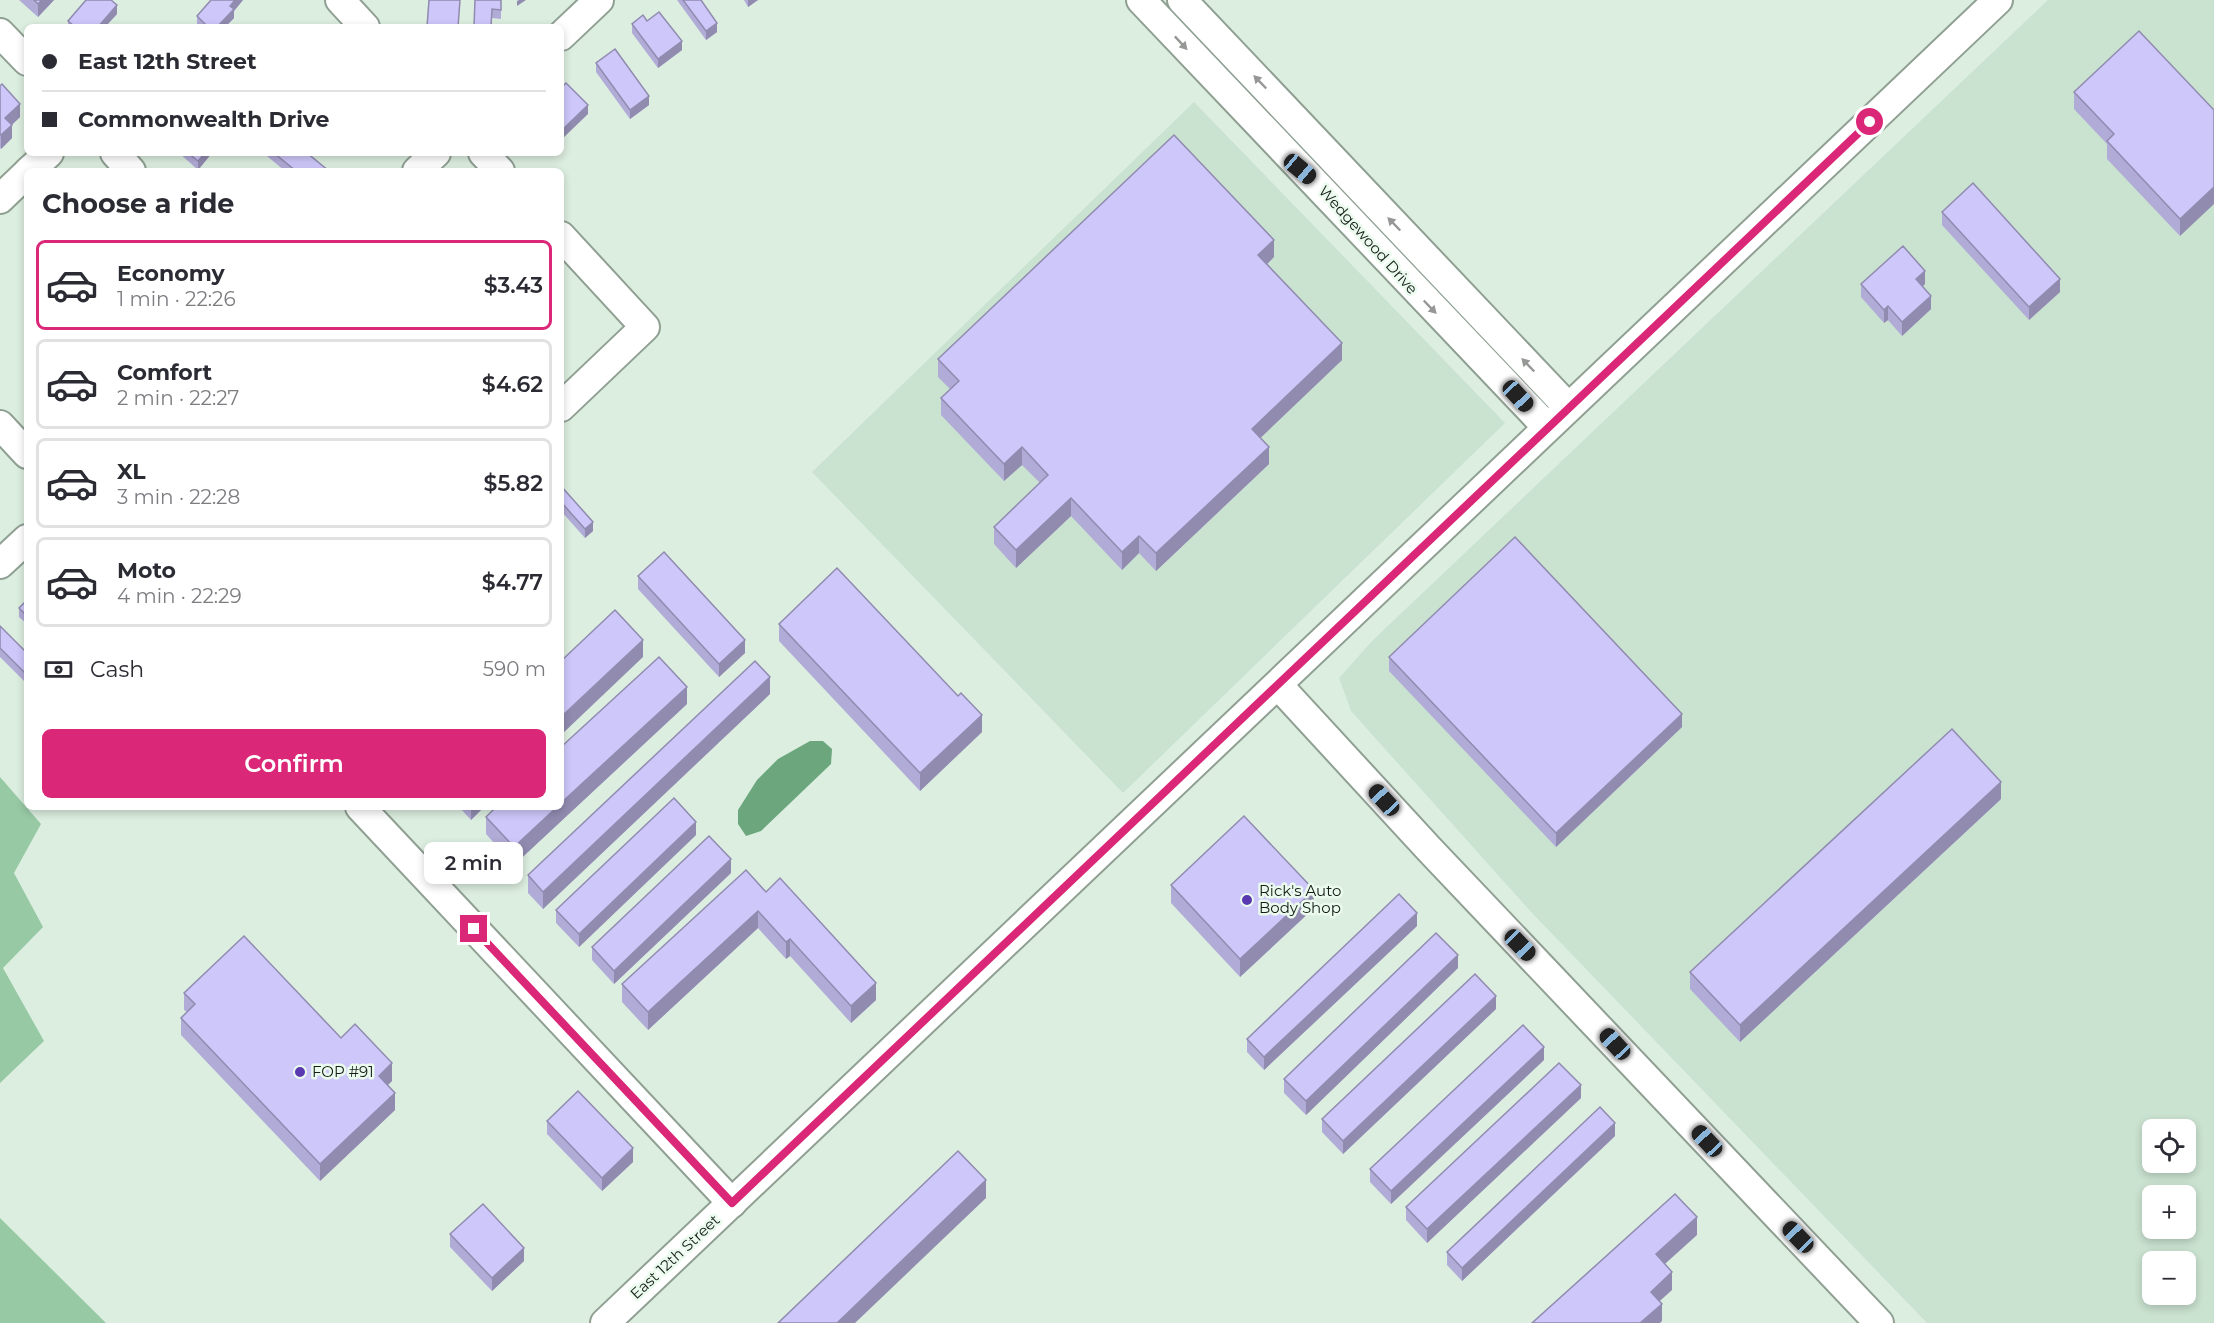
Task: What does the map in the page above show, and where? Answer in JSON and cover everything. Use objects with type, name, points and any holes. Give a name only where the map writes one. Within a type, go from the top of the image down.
[{"type":"street","points":[[340,0],[363,24]]},
{"type":"street","points":[[564,33],[599,0]]},
{"type":"street","name":"Wedgewood Drive","points":[[1141,0],[1547,427]]},
{"type":"street","name":"Wedgewood Drive","points":[[1182,0],[1568,407]]},
{"type":"street","name":"East 12th Street","points":[[605,1323],[1998,0]]},
{"type":"street","points":[[0,33],[24,58]]},
{"type":"street","points":[[32,168],[46,156]]},
{"type":"street","points":[[117,156],[128,168]]},
{"type":"street","points":[[420,168],[433,156]]},
{"type":"street","points":[[486,156],[497,168]]},
{"type":"street","points":[[0,199],[24,176]]},
{"type":"street","points":[[564,239],[645,327],[564,404]]},
{"type":"street","points":[[0,425],[24,451]]},
{"type":"street","points":[[0,564],[24,542]]},
{"type":"street","points":[[1278,685],[1429,849],[1879,1323]]},
{"type":"street","points":[[363,810],[732,1203]]},
{"type":"shaded area","points":[[2048,0],[2214,0],[2214,1323],[1927,1323],[1533,914],[1351,711],[1339,678],[1373,640]]},
{"type":"shaded area","points":[[1194,102],[1505,423],[1123,793],[812,472]]},
{"type":"shaded area","points":[[810,741],[823,741],[832,749],[831,764],[761,831],[746,836],[738,824],[738,810],[757,780],[778,759]]},
{"type":"shaded area","points":[[0,777],[24,805],[24,810],[29,810],[41,824],[14,873],[43,927],[3,968],[44,1041],[0,1083]]},
{"type":"shaded area","points":[[0,1218],[106,1323],[0,1323]]},
{"type":"building","points":[[86,0],[111,0],[117,5],[101,24],[72,24],[68,21]]},
{"type":"building","points":[[211,0],[235,0],[230,6],[234,9],[220,24],[205,24],[197,16]]},
{"type":"building","points":[[429,0],[460,0],[458,24],[427,24]]},
{"type":"building","points":[[475,0],[501,0],[501,10],[492,9],[491,24],[474,24]]},
{"type":"building","points":[[683,0],[701,0],[717,23],[706,31]]},
{"type":"building","points":[[659,12],[682,41],[658,59],[632,24],[643,15],[647,21]]},
{"type":"building","points":[[2139,31],[2214,110],[2214,187],[2180,219],[2107,141],[2114,134],[2074,92]]},
{"type":"building","points":[[615,49],[649,96],[630,110],[596,63]]},
{"type":"building","points":[[566,83],[588,105],[564,128],[564,85]]},
{"type":"building","points":[[2,84],[20,104],[5,118],[12,125],[1,135],[0,86]]},
{"type":"building","points":[[1174,135],[1274,240],[1258,255],[1342,343],[1252,429],[1269,447],[1156,553],[1139,536],[1122,552],[1071,498],[1016,550],[994,527],[1048,475],[1022,447],[1004,464],[941,398],[959,381],[938,359]]},
{"type":"building","points":[[192,156],[202,156],[198,161]]},
{"type":"building","points":[[278,156],[311,156],[325,168],[292,168]]},
{"type":"building","points":[[1973,183],[2060,279],[2029,307],[1942,212]]},
{"type":"building","points":[[1903,246],[1925,271],[1916,279],[1931,296],[1902,322],[1888,306],[1884,310],[1861,284]]},
{"type":"building","points":[[564,489],[593,522],[585,529],[564,505]]},
{"type":"building","points":[[1515,537],[1682,714],[1556,833],[1389,657]]},
{"type":"building","points":[[664,552],[745,640],[719,664],[638,576]]},
{"type":"building","points":[[837,568],[958,696],[961,693],[982,715],[920,773],[779,624]]},
{"type":"building","points":[[24,603],[24,613],[19,608]]},
{"type":"building","points":[[615,610],[643,640],[564,714],[564,658]]},
{"type":"building","points":[[0,626],[24,650],[24,672],[0,648]]},
{"type":"building","points":[[659,657],[687,687],[564,800],[564,744]]},
{"type":"building","points":[[755,661],[770,677],[543,892],[528,875]]},
{"type":"building","points":[[1952,729],[2001,782],[1740,1025],[1690,972]]},
{"type":"building","points":[[674,798],[696,822],[579,934],[556,910]]},
{"type":"building","points":[[493,810],[554,810],[514,847],[486,817]]},
{"type":"building","points":[[1244,816],[1314,890],[1240,959],[1171,885]]},
{"type":"building","points":[[709,836],[731,859],[614,971],[592,947]]},
{"type":"building","points":[[746,870],[766,892],[780,878],[876,983],[851,1006],[790,939],[786,942],[758,911],[648,1012],[622,984]]},
{"type":"building","points":[[1399,894],[1417,913],[1264,1057],[1247,1039]]},
{"type":"building","points":[[1436,933],[1458,955],[1306,1101],[1284,1079]]},
{"type":"building","name":"FOP #91","points":[[244,936],[341,1038],[355,1024],[392,1063],[379,1076],[395,1093],[320,1164],[181,1018],[195,1004],[184,993]]},
{"type":"building","points":[[1475,974],[1496,996],[1343,1141],[1322,1119]]},
{"type":"building","points":[[1523,1025],[1544,1047],[1391,1191],[1370,1169]]},
{"type":"building","points":[[1559,1063],[1581,1085],[1427,1229],[1406,1207]]},
{"type":"building","points":[[578,1091],[633,1148],[602,1178],[547,1121]]},
{"type":"building","points":[[1600,1107],[1615,1123],[1462,1268],[1447,1252]]},
{"type":"building","points":[[958,1151],[986,1180],[837,1323],[778,1323]]},
{"type":"building","points":[[1675,1194],[1697,1217],[1656,1254],[1672,1272],[1651,1292],[1662,1304],[1640,1323],[1532,1323]]},
{"type":"building","points":[[483,1204],[524,1248],[492,1278],[450,1234]]},
{"type":"place","name":"Rick's Auto Body Shop","points":[[1247,900]]},
{"type":"place","name":"FOP #91","points":[[300,1072]]},
{"type":"route","points":[[474,929],[732,1203],[1870,122]]}]
